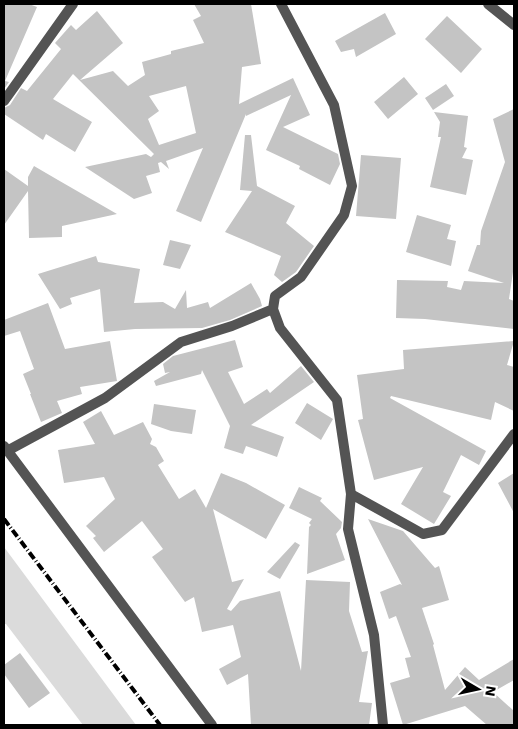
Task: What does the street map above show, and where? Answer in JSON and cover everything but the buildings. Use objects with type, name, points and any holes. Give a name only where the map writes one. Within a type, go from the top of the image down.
[{"type":"street","points":[[4,101],[73,4]]},
{"type":"street","points":[[281,4],[334,105],[352,186],[344,215],[301,277],[275,296],[273,309],[280,328],[337,400],[351,494],[348,529],[374,635],[383,725]]},
{"type":"street","points":[[488,4],[514,26]]},
{"type":"street","points":[[212,725],[6,448],[105,398],[181,342],[232,326],[273,309]]},
{"type":"street","points":[[351,494],[422,534],[442,530],[514,434]]},
{"type":"shaded area","points":[[4,547],[136,725],[83,725],[6,624],[4,624]]},
{"type":"railway","points":[[4,519],[160,725]]}]
